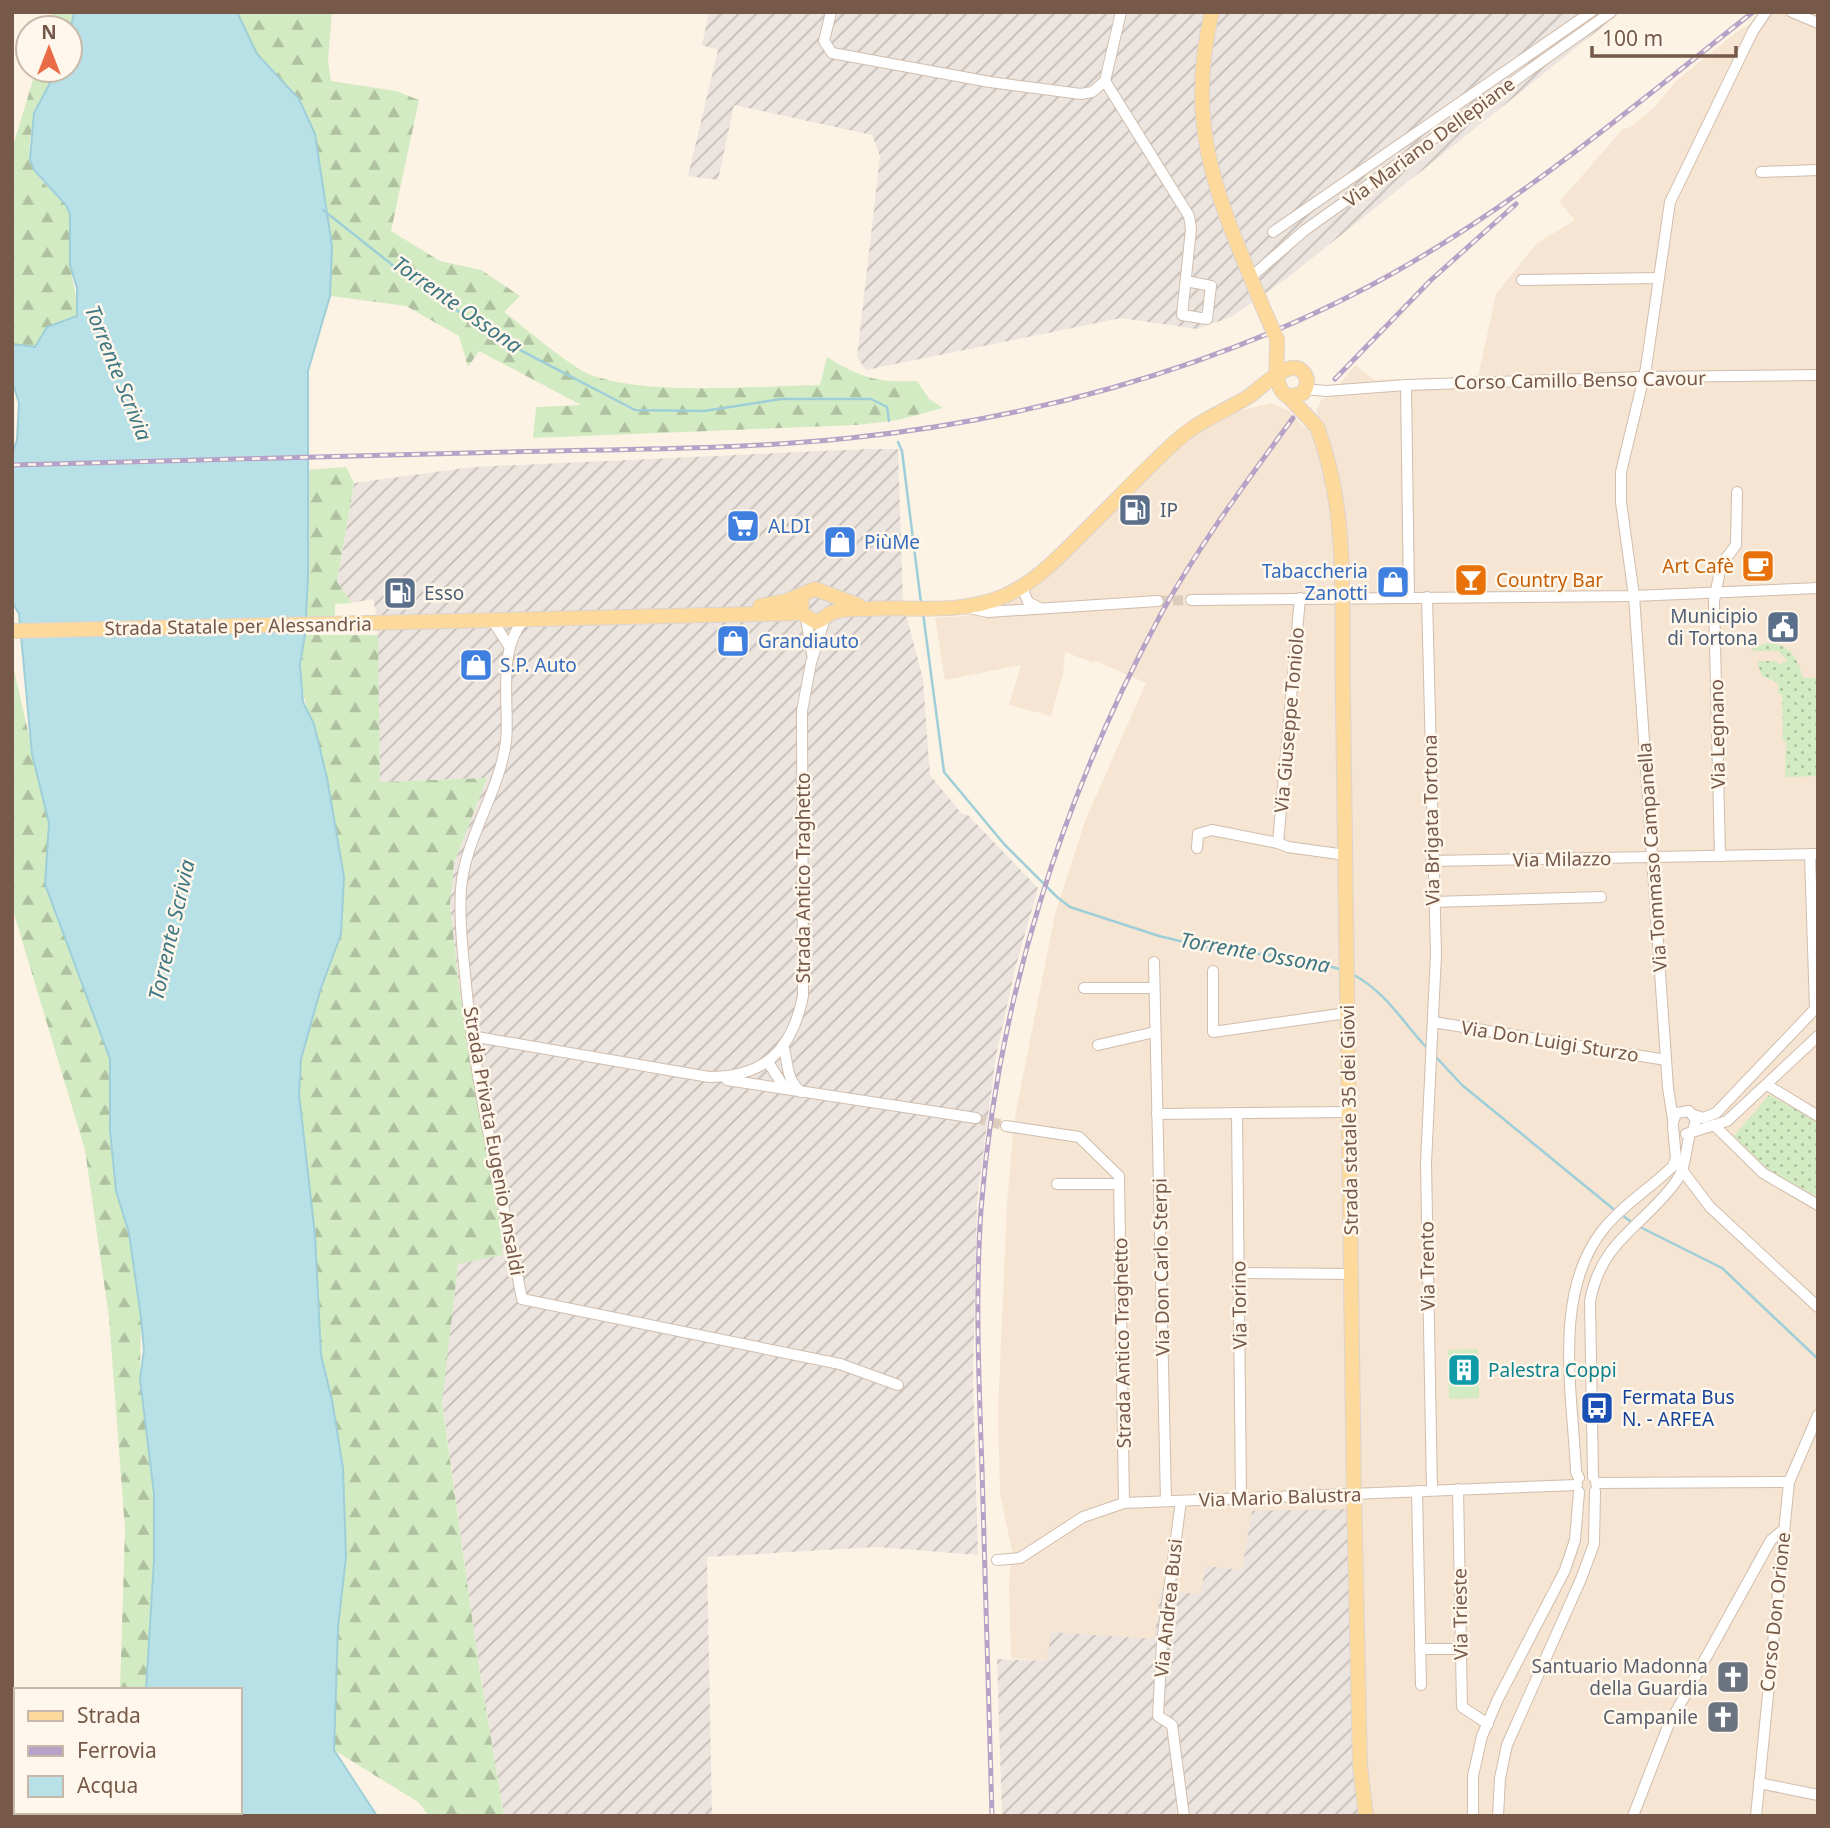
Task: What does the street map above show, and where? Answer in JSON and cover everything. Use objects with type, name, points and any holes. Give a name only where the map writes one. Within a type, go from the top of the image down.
[{"type":"main road","points":[[1212,12],[1203,63],[1203,133],[1217,191],[1276,337],[1277,385],[1285,395],[1299,396],[1303,381],[1286,369],[1278,376]]},
{"type":"main road","name":"Strada statale 35 dei Giovi","points":[[1276,337],[1303,381],[1332,468],[1338,505],[1346,855],[1359,1756],[1366,1816]]},
{"type":"main road","name":"Strada Statale per Alessandria","points":[[716,613],[802,596],[815,589],[830,597],[870,608],[909,610],[965,607],[995,600],[1022,587],[1056,561],[1176,441],[1208,416],[1246,398],[1278,376]]},
{"type":"main road","name":"Strada statale 35 dei Giovi","points":[[1285,395],[1317,427]]},
{"type":"main road","name":"Strada Statale per Alessandria","points":[[1246,398],[1285,395]]},
{"type":"main road","points":[[802,596],[804,616]]},
{"type":"main road","points":[[827,616],[830,597]]},
{"type":"main road","name":"Strada Statale per Alessandria","points":[[12,631],[716,613],[804,616],[816,622],[827,616],[870,608]]},
{"type":"street","points":[[831,12],[824,41],[832,52],[990,82],[1081,94],[1092,92],[1105,80],[1121,12]]},
{"type":"street","points":[[1273,232],[1591,12]]},
{"type":"street","name":"Via Mariano Dellepiane","points":[[1251,277],[1305,230],[1611,12]]},
{"type":"street","name":"Via Tommaso Campanella","points":[[1473,1816],[1472,1776],[1488,1724],[1565,1570],[1575,1540],[1578,1485],[1569,1342],[1576,1276],[1596,1239],[1609,1222],[1673,1166],[1676,1158],[1666,1060],[1634,596],[1621,502],[1621,472],[1643,377],[1670,202],[1753,31],[1766,12]]},
{"type":"street","points":[[1793,12],[1818,23]]},
{"type":"street","points":[[1105,80],[1146,152],[1185,206],[1191,229],[1186,281]]},
{"type":"street","points":[[1761,172],[1818,170]]},
{"type":"street","points":[[1522,280],[1659,278]]},
{"type":"street","name":"Corso Camillo Benso Cavour","points":[[1303,381],[1343,388],[1643,377],[1818,375]]},
{"type":"street","points":[[1406,385],[1409,597]]},
{"type":"street","name":"Via Legnano","points":[[1720,856],[1715,593],[1721,565],[1736,545],[1737,492]]},
{"type":"street","points":[[1022,587],[1028,602],[1040,608]]},
{"type":"street","points":[[1191,600],[1634,596],[1818,588]]},
{"type":"street","name":"Via Brigata Tortona","points":[[1427,597],[1431,861],[1436,954],[1431,1042]]},
{"type":"street","name":"Via Giuseppe Toniolo","points":[[1278,843],[1300,598]]},
{"type":"street","points":[[965,607],[988,612],[1158,601]]},
{"type":"street","name":"Strada Antico Traghetto","points":[[709,1077],[745,1074],[768,1062],[794,1028],[803,996],[802,711],[812,643],[804,616]]},
{"type":"street","name":"Strada Antico Traghetto","points":[[811,663],[827,616]]},
{"type":"street","name":"Strada Privata Eugenio Ansaldi","points":[[525,619],[509,646],[506,741],[500,773],[461,887],[461,924],[471,1036],[522,1299],[839,1364],[898,1385]]},
{"type":"street","points":[[492,620],[509,646]]},
{"type":"street","name":"Via Giuseppe Toniolo","points":[[1197,848],[1198,834],[1212,830],[1278,843],[1288,848],[1346,855]]},
{"type":"street","points":[[1814,854],[1816,1010],[1711,1117],[1682,1111],[1673,1123],[1681,1133],[1727,1121],[1818,1036]]},
{"type":"street","name":"Via Milazzo","points":[[1431,861],[1814,854]]},
{"type":"street","points":[[1433,902],[1601,897]]},
{"type":"street","name":"Via Don Carlo Sterpi","points":[[1154,962],[1166,1501]]},
{"type":"street","points":[[1213,971],[1213,1032],[1348,1013]]},
{"type":"street","points":[[1084,988],[1154,988]]},
{"type":"street","name":"Via Don Luigi Sturzo","points":[[1433,1022],[1666,1060]]},
{"type":"street","points":[[1098,1045],[1155,1032]]},
{"type":"street","name":"Strada Antico Traghetto","points":[[471,1036],[801,1092],[976,1118]]},
{"type":"street","name":"Via Trento","points":[[1431,1042],[1428,1074],[1426,1220],[1432,1490]]},
{"type":"street","points":[[783,1045],[787,1074],[791,1083],[801,1092]]},
{"type":"street","points":[[768,1062],[782,1084],[801,1092]]},
{"type":"street","points":[[1767,1086],[1818,1115]]},
{"type":"street","name":"Via Torino","points":[[1237,1112],[1241,1498]]},
{"type":"street","points":[[1157,1114],[1349,1112]]},
{"type":"street","points":[[1498,1816],[1500,1778],[1507,1745],[1594,1544],[1590,1301],[1595,1277],[1609,1251],[1625,1232],[1676,1182],[1696,1125],[1694,1115]]},
{"type":"street","points":[[1714,1125],[1763,1174],[1818,1205]]},
{"type":"street","points":[[1006,1126],[1079,1137],[1119,1176],[1119,1184],[1056,1184]]},
{"type":"street","points":[[1682,1170],[1710,1207],[1818,1307]]},
{"type":"street","name":"Strada Antico Traghetto","points":[[1119,1184],[1124,1503]]},
{"type":"street","points":[[1238,1273],[1352,1274]]},
{"type":"street","points":[[1569,1342],[1590,1342]]},
{"type":"street","name":"Corso Don Orione","points":[[1756,1816],[1789,1482],[1818,1415]]},
{"type":"street","points":[[1574,1422],[1592,1422]]},
{"type":"street","points":[[1595,1484],[1587,1495],[1578,1485],[1586,1475],[1595,1484],[1789,1482]]},
{"type":"street","name":"Via Mario Balustra","points":[[997,1560],[1020,1558],[1083,1517],[1124,1503],[1578,1485]]},
{"type":"street","name":"Via Trieste","points":[[1458,1489],[1462,1707],[1488,1724]]},
{"type":"street","points":[[1417,1491],[1421,1685]]},
{"type":"street","name":"Via Andrea Busi","points":[[1181,1501],[1162,1642],[1158,1716],[1172,1725],[1184,1816]]},
{"type":"street","points":[[1633,1816],[1671,1720],[1771,1540],[1783,1530]]},
{"type":"street","points":[[1420,1649],[1461,1649]]},
{"type":"street","points":[[1759,1783],[1818,1795]]},
{"type":"shaded area","points":[[709,12],[1621,12],[1286,279],[1231,317],[1197,329],[1121,318],[866,370],[857,357],[880,156],[872,135],[734,105],[718,180],[688,176],[718,50],[702,45]]},
{"type":"shaded area","points":[[1761,12],[1818,12],[1818,1816],[1366,1816],[1242,1571],[1201,1595],[1154,1639],[1052,1633],[1048,1661],[1011,1658],[1009,1585],[1012,1551],[1000,1493],[998,1412],[1007,1204],[1014,1122],[1055,914],[1085,821],[1146,683],[1096,661],[1094,663],[1065,652],[1063,674],[1051,716],[1009,705],[1021,665],[945,680],[935,618],[966,616],[1012,598],[1155,467],[1192,437],[1229,414],[1271,403],[1289,411],[1305,428],[1319,420],[1316,410],[1322,399],[1329,397],[1355,365],[1374,380],[1478,377],[1496,294],[1536,244],[1575,220],[1559,202],[1624,128],[1628,129],[1655,107],[1675,82],[1739,30],[1754,22]]},
{"type":"shaded area","points":[[898,449],[903,603],[923,679],[930,775],[962,814],[968,815],[1038,888],[1015,969],[996,1056],[977,1200],[973,1379],[978,1555],[877,1547],[707,1557],[712,1816],[504,1816],[479,1667],[441,1393],[458,1263],[503,1255],[499,1213],[459,987],[450,905],[454,863],[487,778],[380,782],[377,617],[373,599],[352,603],[337,583],[354,483],[473,467]]},
{"type":"shaded area","points":[[1354,1509],[1366,1816],[1002,1816],[997,1659],[1047,1661],[1051,1632],[1154,1639],[1161,1589],[1201,1595],[1205,1566],[1242,1570],[1252,1511]]},
{"type":"green space","points":[[51,12],[74,12],[74,14]]},
{"type":"green space","points":[[237,12],[332,12],[328,60],[331,81],[396,91],[419,100],[391,231],[440,261],[481,270],[520,296],[504,312],[582,371],[615,382],[672,388],[820,385],[827,357],[870,378],[917,381],[929,399],[943,408],[898,420],[857,425],[533,438],[536,407],[581,405],[479,351],[468,367],[459,336],[406,306],[330,296],[332,246],[299,99],[257,54]]},
{"type":"green space","points":[[32,84],[51,84],[33,126],[30,155],[42,181],[62,200],[70,214],[70,257],[77,317],[48,327],[35,347],[12,344],[12,149]]},
{"type":"green space","points":[[346,467],[354,483],[337,582],[352,603],[335,604],[335,617],[306,617],[307,470]]},
{"type":"green space","points":[[305,635],[378,635],[380,782],[487,778],[454,863],[450,905],[459,987],[499,1213],[503,1255],[458,1264],[442,1403],[479,1667],[504,1816],[429,1816],[418,1802],[334,1750],[338,1627],[346,1557],[343,1468],[332,1400],[321,1355],[315,1235],[299,1094],[301,1059],[321,988],[341,934],[344,877],[314,724],[303,691],[301,670]]},
{"type":"green space","points":[[1765,643],[1780,645],[1791,652],[1803,678],[1818,678],[1818,776],[1785,777],[1786,741],[1783,741],[1782,694],[1778,694],[1778,683],[1762,676],[1758,665],[1759,661],[1776,661],[1779,665],[1788,661],[1778,651],[1749,651]]},
{"type":"green space","points":[[12,661],[49,823],[45,884],[110,1059],[110,1130],[116,1191],[129,1233],[141,1318],[140,1379],[154,1494],[154,1560],[146,1688],[120,1688],[125,1529],[109,1318],[85,1150],[12,907]]},
{"type":"green space","points":[[1769,1095],[1818,1121],[1818,1197],[1767,1169],[1734,1136]]},
{"type":"green space","name":"Palestra Coppi","points":[[1478,1349],[1479,1398],[1449,1399],[1448,1350]]},
{"type":"water","name":"Torrente Scrivia","points":[[74,12],[237,12],[257,54],[299,99],[315,134],[332,246],[330,296],[308,371],[308,577],[305,635],[300,664],[303,702],[314,724],[327,778],[344,877],[341,934],[321,988],[301,1059],[299,1094],[315,1235],[321,1355],[332,1400],[343,1468],[346,1557],[338,1627],[334,1750],[377,1816],[135,1816],[242,1814],[242,1688],[146,1688],[154,1560],[154,1494],[140,1379],[144,1350],[141,1318],[129,1233],[116,1191],[110,1130],[110,1059],[45,884],[49,823],[32,754],[19,614],[12,602],[12,454],[17,440],[19,403],[12,380],[12,344],[35,347],[47,327],[77,316],[77,288],[70,265],[70,214],[66,205],[34,170],[30,159],[34,113],[50,84],[84,84],[84,14]]},
{"type":"waterway","name":"Torrente Ossona","points":[[323,210],[395,267],[495,337],[635,410],[704,411],[781,399],[871,399],[887,407],[889,421]]},
{"type":"waterway","name":"Torrente Ossona","points":[[898,442],[902,451],[921,603]]},
{"type":"waterway","name":"Torrente Ossona","points":[[923,613],[944,772],[1004,844],[1057,897],[1070,907],[1159,936],[1221,951],[1296,957],[1343,970]]},
{"type":"waterway","name":"Torrente Ossona","points":[[1352,974],[1384,998],[1426,1047]]},
{"type":"waterway","name":"Torrente Ossona","points":[[1436,1057],[1462,1085],[1617,1212]]},
{"type":"waterway","name":"Torrente Ossona","points":[[1622,1215],[1634,1224]]},
{"type":"waterway","name":"Torrente Ossona","points":[[1640,1227],[1722,1268],[1818,1359]]},
{"type":"tunnel","points":[[1158,601],[1191,600]]},
{"type":"tunnel","points":[[976,1118],[1006,1126]]},
{"type":"railway","points":[[12,465],[764,445],[915,430],[1046,405],[1175,369],[1237,346],[1299,321],[1411,263],[1463,231],[1562,162],[1753,12]]},
{"type":"railway","points":[[1335,379],[1431,280],[1516,204]]},
{"type":"railway","points":[[992,1816],[978,1275],[989,1132],[1002,1055],[1019,978],[1040,903],[1093,755],[1125,684],[1191,563],[1293,418]]},
{"type":"place","name":"IP","points":[[1135,510]]},
{"type":"place","name":"ALDI","points":[[743,526]]},
{"type":"place","name":"PiùMe","points":[[840,542]]},
{"type":"place","name":"Art Cafè","points":[[1758,566]]},
{"type":"place","name":"Country Bar","points":[[1471,580]]},
{"type":"place","name":"Tabaccheria Zanotti","points":[[1393,582]]},
{"type":"place","name":"Esso","points":[[400,593]]},
{"type":"place","name":"Municipio di Tortona","points":[[1783,627]]},
{"type":"place","name":"Grandiauto","points":[[733,641]]},
{"type":"place","name":"S.P. Auto","points":[[476,665]]},
{"type":"place","name":"Palestra Coppi","points":[[1464,1370]]},
{"type":"place","name":"Fermata Bus N. - ARFEA","points":[[1597,1408]]},
{"type":"place","name":"Santuario Madonna della Guardia","points":[[1733,1677]]},
{"type":"place","name":"Campanile","points":[[1723,1717]]}]
